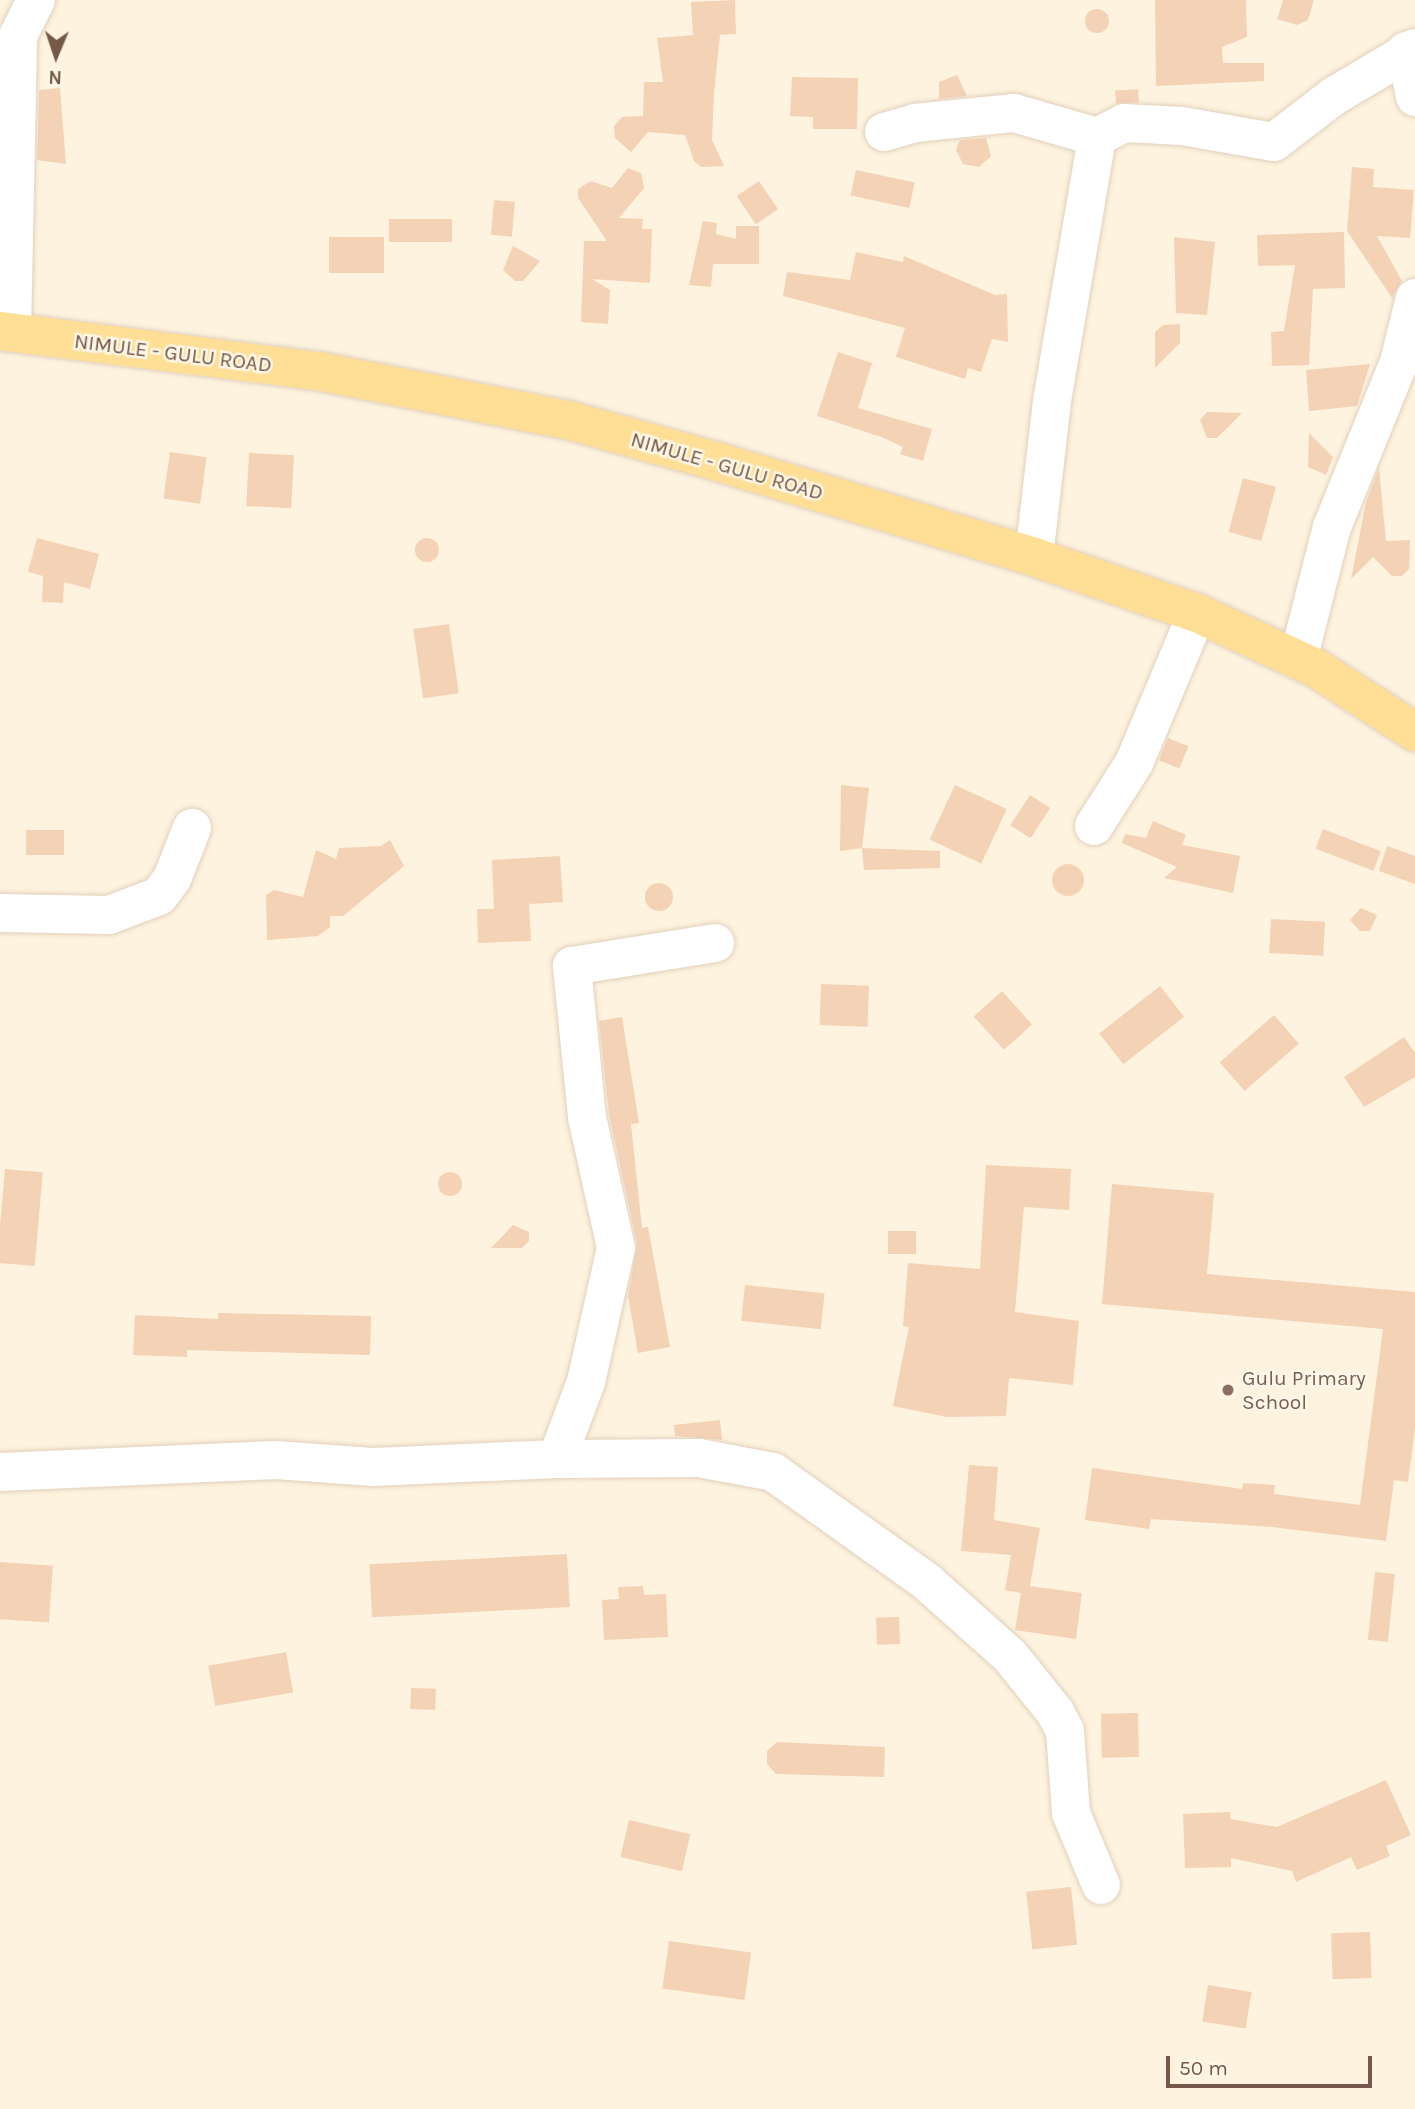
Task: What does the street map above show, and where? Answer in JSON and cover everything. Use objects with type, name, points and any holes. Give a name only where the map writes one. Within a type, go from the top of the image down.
[{"type":"main road","name":"NIMULE - GULU ROAD","points":[[6,331],[323,372],[568,420],[1034,557],[1197,613],[1298,660],[1415,732]]},
{"type":"street","points":[[6,331],[19,36],[36,0]]},
{"type":"street","points":[[884,132],[915,123],[1014,113],[1097,137],[1124,123],[1182,126],[1273,142],[1410,49],[1415,97]]},
{"type":"street","points":[[1034,557],[1052,401],[1097,137]]},
{"type":"street","points":[[1298,660],[1332,527],[1399,362],[1415,298]]},
{"type":"street","points":[[1094,826],[1134,763],[1197,613]]},
{"type":"street","points":[[0,913],[109,915],[159,896],[172,879],[192,828]]},
{"type":"street","points":[[557,1459],[586,1382],[616,1248],[587,1117],[572,966],[715,943]]},
{"type":"street","points":[[0,1472],[276,1460],[373,1467],[557,1459],[699,1458],[773,1472],[927,1582],[1010,1656],[1055,1712],[1065,1731],[1071,1813],[1101,1885]]},
{"type":"building","points":[[735,0],[736,34],[720,35],[714,93],[712,140],[724,166],[701,167],[694,161],[685,135],[648,132],[631,152],[615,138],[614,126],[622,117],[643,116],[644,82],[663,82],[657,38],[693,35],[691,2]]},
{"type":"building","points":[[1155,0],[1246,0],[1247,37],[1222,47],[1223,63],[1264,63],[1264,81],[1156,86]]},
{"type":"building","points":[[1283,0],[1314,0],[1308,20],[1297,25],[1277,19]]},
{"type":"building","points":[[1097,9],[1106,12],[1109,21],[1106,30],[1097,33],[1088,30],[1085,21],[1088,12]]},
{"type":"building","points":[[957,75],[967,96],[939,99],[939,82]]},
{"type":"building","points":[[792,77],[858,78],[857,129],[813,129],[813,117],[790,116]]},
{"type":"building","points":[[60,88],[66,164],[37,160],[39,90]]},
{"type":"building","points":[[1138,89],[1139,102],[1116,104],[1115,91]]},
{"type":"building","points":[[986,138],[991,156],[979,167],[963,164],[956,150],[960,140]]},
{"type":"building","points":[[1352,167],[1374,169],[1373,187],[1414,190],[1410,238],[1377,236],[1402,281],[1392,298],[1347,231]]},
{"type":"building","points":[[628,168],[641,173],[644,188],[619,218],[643,219],[642,229],[652,229],[650,283],[592,279],[610,290],[608,324],[581,322],[584,241],[607,241],[578,198],[578,189],[591,181],[612,188]]},
{"type":"building","points":[[856,170],[915,182],[909,208],[851,195]]},
{"type":"building","points":[[759,181],[778,209],[756,224],[737,196]]},
{"type":"building","points":[[494,200],[515,202],[512,237],[491,235]]},
{"type":"building","points":[[389,219],[452,219],[452,242],[389,242]]},
{"type":"building","points":[[703,221],[717,223],[716,234],[736,239],[736,226],[759,226],[759,264],[713,264],[711,287],[689,285]]},
{"type":"building","points":[[1344,232],[1345,288],[1313,289],[1309,365],[1272,366],[1271,332],[1284,331],[1295,265],[1258,266],[1257,235]]},
{"type":"building","points":[[329,237],[384,237],[384,273],[329,273]]},
{"type":"building","points":[[1174,237],[1215,242],[1207,315],[1176,313]]},
{"type":"building","points":[[513,246],[540,261],[523,281],[515,281],[503,270]]},
{"type":"building","points":[[856,252],[903,262],[904,256],[995,295],[1007,294],[1008,342],[992,339],[981,372],[968,368],[965,379],[896,357],[905,328],[783,296],[787,272],[850,280]]},
{"type":"building","points":[[1180,324],[1180,343],[1155,368],[1155,332],[1163,325]]},
{"type":"building","points":[[838,352],[872,363],[858,408],[932,429],[923,461],[900,454],[903,447],[884,438],[817,416]]},
{"type":"building","points":[[1370,364],[1357,406],[1309,411],[1306,370]]},
{"type":"building","points":[[1207,412],[1242,413],[1217,438],[1207,438],[1200,420]]},
{"type":"building","points":[[1309,433],[1333,457],[1326,475],[1308,467]]},
{"type":"building","points":[[170,452],[207,457],[200,504],[163,499]]},
{"type":"building","points":[[249,453],[294,455],[291,508],[246,506]]},
{"type":"building","points":[[1379,468],[1386,541],[1410,540],[1409,569],[1402,576],[1392,576],[1373,557],[1351,579],[1366,502]]},
{"type":"building","points":[[1243,478],[1276,487],[1261,541],[1229,532]]},
{"type":"building","points":[[37,538],[99,554],[90,589],[64,582],[63,603],[42,602],[43,576],[28,572]]},
{"type":"building","points":[[427,538],[435,542],[439,550],[435,558],[427,562],[419,558],[415,550],[419,542]]},
{"type":"building","points":[[449,624],[459,693],[423,698],[413,629]]},
{"type":"building","points":[[1168,738],[1188,746],[1179,768],[1159,760]]},
{"type":"building","points":[[841,785],[869,788],[862,848],[840,851]]},
{"type":"building","points":[[955,785],[1007,809],[981,863],[930,839]]},
{"type":"building","points":[[1030,795],[1050,808],[1031,838],[1010,825]]},
{"type":"building","points":[[1153,821],[1186,835],[1182,845],[1240,856],[1233,893],[1164,878],[1177,867],[1122,843],[1125,834],[1146,838]]},
{"type":"building","points":[[1323,829],[1381,851],[1373,871],[1315,849]]},
{"type":"building","points":[[26,830],[64,830],[64,855],[26,855]]},
{"type":"building","points":[[390,840],[404,866],[343,916],[330,916],[330,927],[318,936],[267,940],[266,895],[274,890],[303,897],[316,850],[336,859],[339,848],[381,846]]},
{"type":"building","points":[[1387,846],[1415,856],[1415,884],[1379,871]]},
{"type":"building","points":[[862,848],[940,851],[940,868],[864,870]]},
{"type":"building","points":[[560,856],[563,902],[529,904],[531,941],[478,943],[477,909],[494,909],[492,860]]},
{"type":"building","points":[[1068,864],[1079,869],[1084,880],[1079,891],[1068,896],[1057,891],[1052,880],[1057,869]]},
{"type":"building","points":[[659,883],[669,887],[673,897],[669,907],[659,911],[649,907],[645,897],[649,887]]},
{"type":"building","points":[[1361,908],[1377,915],[1370,931],[1360,931],[1350,920]]},
{"type":"building","points":[[1271,919],[1325,922],[1323,956],[1269,953]]},
{"type":"building","points":[[821,984],[869,986],[868,1027],[820,1025]]},
{"type":"building","points":[[1160,986],[1184,1017],[1123,1064],[1099,1033]]},
{"type":"building","points":[[1002,991],[1032,1024],[1004,1050],[974,1016]]},
{"type":"building","points":[[1274,1015],[1299,1044],[1245,1091],[1220,1062]]},
{"type":"building","points":[[622,1017],[639,1123],[631,1124],[642,1228],[648,1227],[670,1347],[638,1353],[628,1296],[637,1244],[609,1114],[599,1021]]},
{"type":"building","points":[[1404,1037],[1415,1053],[1415,1077],[1364,1107],[1344,1077]]},
{"type":"building","points":[[986,1165],[1071,1169],[1069,1210],[1024,1207],[1015,1312],[1079,1321],[1073,1385],[1009,1378],[1006,1416],[947,1417],[893,1406],[909,1327],[903,1326],[908,1263],[980,1269]]},
{"type":"building","points":[[5,1169],[43,1172],[35,1266],[0,1263]]},
{"type":"building","points":[[450,1172],[458,1176],[462,1184],[458,1192],[450,1196],[442,1192],[438,1184],[442,1176]]},
{"type":"building","points":[[1112,1184],[1214,1193],[1207,1274],[1415,1292],[1415,1428],[1408,1482],[1394,1480],[1386,1541],[1272,1527],[1151,1519],[1149,1529],[1085,1520],[1092,1468],[1242,1489],[1243,1483],[1275,1485],[1274,1494],[1360,1505],[1383,1329],[1102,1304]]},
{"type":"building","points":[[513,1225],[529,1232],[529,1241],[522,1248],[491,1248]]},
{"type":"building","points":[[888,1231],[916,1231],[916,1254],[888,1254]]},
{"type":"building","points":[[745,1285],[825,1293],[821,1329],[741,1321]]},
{"type":"building","points":[[218,1313],[371,1316],[370,1355],[187,1350],[187,1357],[133,1355],[135,1315],[218,1319]]},
{"type":"building","points":[[720,1420],[722,1440],[675,1436],[674,1425]]},
{"type":"building","points":[[969,1465],[998,1467],[994,1520],[1040,1528],[1030,1586],[1082,1593],[1076,1639],[1015,1630],[1021,1593],[1005,1590],[1011,1555],[961,1551]]},
{"type":"building","points":[[567,1554],[570,1607],[372,1617],[369,1564]]},
{"type":"building","points":[[0,1562],[53,1566],[49,1623],[0,1619]]},
{"type":"building","points":[[1375,1572],[1395,1574],[1388,1642],[1368,1640]]},
{"type":"building","points":[[643,1586],[644,1595],[666,1594],[668,1637],[604,1640],[602,1600],[619,1599],[618,1587]]},
{"type":"building","points":[[899,1617],[900,1644],[877,1645],[876,1618]]},
{"type":"building","points":[[286,1652],[293,1692],[215,1706],[208,1666]]},
{"type":"building","points":[[411,1688],[436,1689],[435,1710],[410,1709]]},
{"type":"building","points":[[1138,1713],[1139,1757],[1102,1758],[1101,1714]]},
{"type":"building","points":[[777,1742],[885,1747],[884,1777],[776,1774],[767,1764],[767,1751]]},
{"type":"building","points":[[1386,1780],[1411,1835],[1386,1846],[1390,1856],[1357,1870],[1351,1857],[1296,1882],[1292,1871],[1231,1858],[1231,1867],[1185,1868],[1183,1814],[1230,1812],[1230,1819],[1277,1827]]},
{"type":"building","points":[[629,1820],[690,1834],[682,1871],[620,1857]]},
{"type":"building","points":[[1071,1887],[1077,1945],[1032,1949],[1026,1892]]},
{"type":"building","points":[[1370,1932],[1372,1978],[1333,1979],[1331,1933]]},
{"type":"building","points":[[669,1941],[751,1953],[745,2000],[662,1989]]},
{"type":"building","points":[[1208,1985],[1251,1992],[1246,2028],[1202,2022]]},
{"type":"place","name":"Gulu Primary School","points":[[1228,1390]]}]
